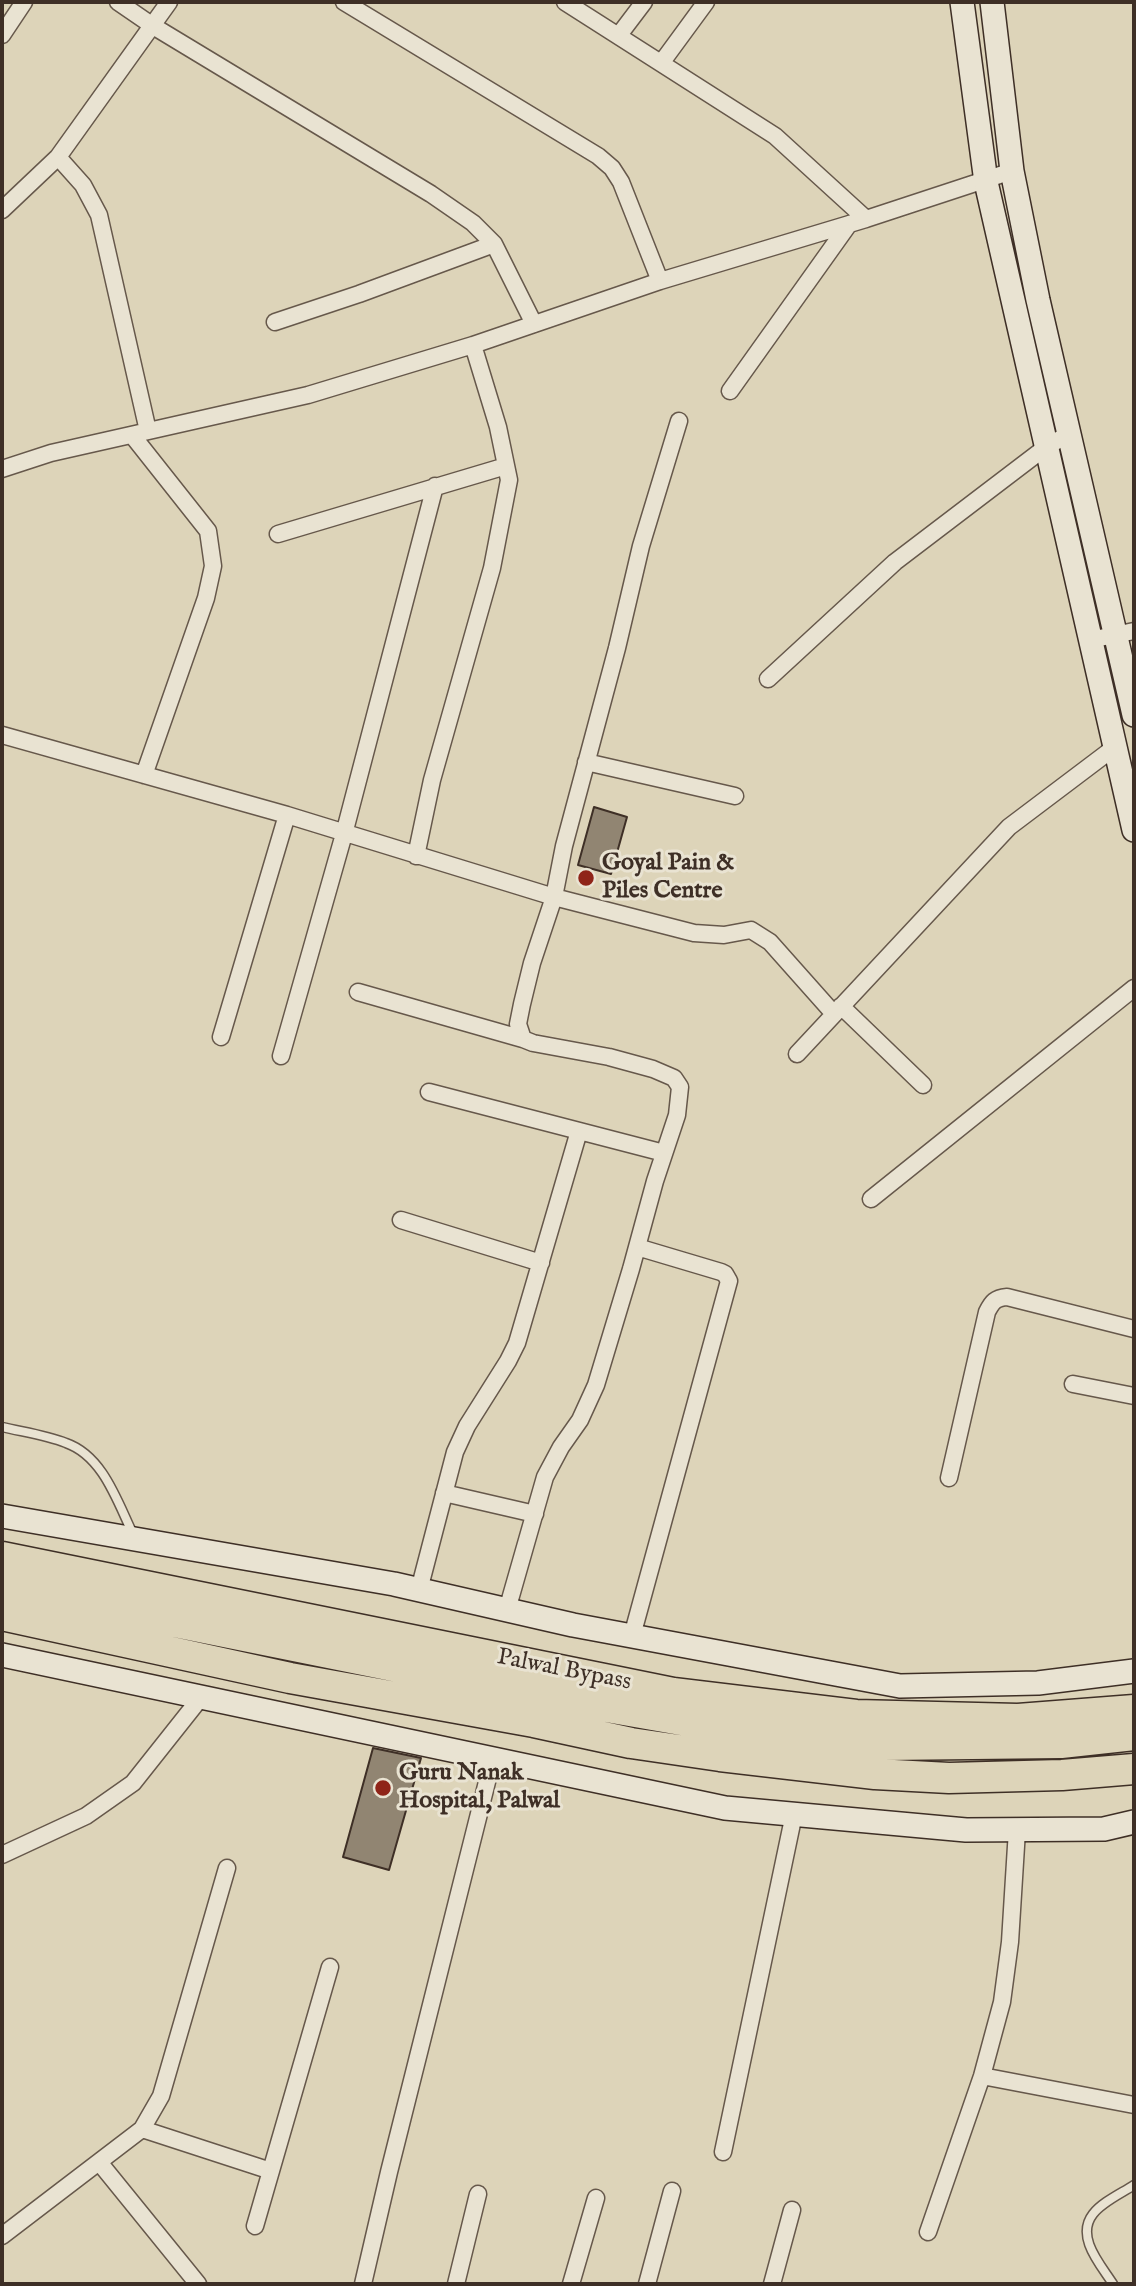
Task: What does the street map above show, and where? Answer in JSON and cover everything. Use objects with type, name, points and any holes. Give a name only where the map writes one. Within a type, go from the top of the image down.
[{"type":"highway","points":[[2,1544],[667,1676],[894,1703],[1065,1702],[1134,1695]]},
{"type":"highway","name":"Palwal Bypass","points":[[2,1557],[673,1693],[856,1715],[1018,1719],[1134,1710]]},
{"type":"highway","name":"Palwal Bypass","points":[[2,1587],[527,1693],[721,1727],[884,1745],[1061,1743],[1134,1735]]},
{"type":"highway","points":[[2,1615],[290,1678],[534,1722],[631,1743],[720,1756],[876,1774],[949,1778],[1062,1775],[1134,1769]]},
{"type":"street","points":[[2,35],[24,2]]},
{"type":"street","points":[[118,2],[153,26],[431,194],[472,223],[494,244],[534,324]]},
{"type":"street","points":[[2,210],[58,157],[169,2]]},
{"type":"street","points":[[344,2],[545,123],[612,168],[621,182],[660,281]]},
{"type":"street","points":[[565,2],[775,136],[866,219]]},
{"type":"street","points":[[619,35],[644,2]]},
{"type":"street","points":[[662,62],[706,2]]},
{"type":"street","points":[[962,2],[986,182],[1134,830]]},
{"type":"street","points":[[992,2],[1012,171],[1069,434],[1125,632],[1134,715]]},
{"type":"street","points":[[58,157],[83,185],[99,215],[140,433],[208,531],[213,566],[205,598],[144,775]]},
{"type":"street","points":[[2,469],[51,453],[308,396],[472,345],[660,281],[986,182],[1012,171]]},
{"type":"street","points":[[730,391],[849,224]]},
{"type":"street","points":[[275,322],[494,244]]},
{"type":"street","points":[[416,856],[432,780],[492,568],[509,480],[498,427],[472,345]]},
{"type":"street","points":[[523,1039],[518,1024],[532,963],[554,897],[562,855],[641,547],[679,421]]},
{"type":"street","points":[[768,680],[895,562],[1045,447],[1069,434]]},
{"type":"street","points":[[278,534],[506,466]]},
{"type":"street","points":[[281,1056],[344,834],[435,486]]},
{"type":"street","points":[[1090,640],[1125,632]]},
{"type":"street","points":[[2,735],[287,816],[554,897],[694,933],[724,935],[751,930],[770,942],[838,1010],[923,1085]]},
{"type":"street","points":[[797,1054],[1009,827],[1115,747]]},
{"type":"street","points":[[586,762],[735,796]]},
{"type":"street","points":[[221,1037],[287,816]]},
{"type":"street","points":[[871,1199],[1134,988]]},
{"type":"street","points":[[358,992],[533,1043],[609,1057],[674,1078],[680,1087],[677,1115],[596,1385],[580,1420],[545,1477],[507,1610]]},
{"type":"street","points":[[429,1092],[664,1153]]},
{"type":"street","points":[[419,1590],[455,1452],[467,1426],[517,1343],[579,1131]]},
{"type":"street","points":[[401,1220],[541,1263]]},
{"type":"street","points":[[632,1636],[729,1281],[726,1274],[721,1272],[637,1247]]},
{"type":"street","points":[[949,1478],[987,1312],[992,1301],[998,1297],[1007,1297],[1134,1329]]},
{"type":"street","points":[[1073,1384],[1134,1396]]},
{"type":"street","points":[[444,1493],[535,1514]]},
{"type":"street","points":[[2,1516],[419,1590],[632,1636],[900,1686],[1038,1683],[1134,1671]]},
{"type":"street","points":[[2,1655],[725,1808],[966,1830],[1104,1829],[1134,1822]]},
{"type":"street","points":[[2,1855],[86,1816],[110,1801],[132,1783],[202,1696]]},
{"type":"street","points":[[363,2284],[493,1758]]},
{"type":"street","points":[[723,2152],[794,1814]]},
{"type":"street","points":[[928,2232],[982,2076],[1002,2002],[1010,1942],[1017,1830]]},
{"type":"street","points":[[2,2236],[142,2129],[161,2096],[227,1868]]},
{"type":"street","points":[[255,2226],[330,1967]]},
{"type":"street","points":[[982,2076],[1134,2105]]},
{"type":"street","points":[[142,2129],[271,2171]]},
{"type":"street","points":[[99,2162],[198,2284]]},
{"type":"street","points":[[647,2284],[672,2191]]},
{"type":"street","points":[[456,2284],[478,2194]]},
{"type":"street","points":[[571,2284],[596,2198]]},
{"type":"street","points":[[772,2284],[792,2210]]},
{"type":"lane","points":[[2,1427],[68,1443],[100,1467],[136,1539]]},
{"type":"lane","points":[[1113,2284],[1090,2247],[1088,2224],[1094,2213],[1134,2185]]},
{"type":"building","points":[[594,807],[627,817],[611,874],[578,865]]},
{"type":"building","points":[[373,1748],[421,1758],[389,1870],[343,1857]]},
{"type":"place","name":"Goyal Pain & Piles Centre","points":[[586,878]]},
{"type":"place","name":"Guru Nanak Hospital, Palwal","points":[[383,1788]]}]
